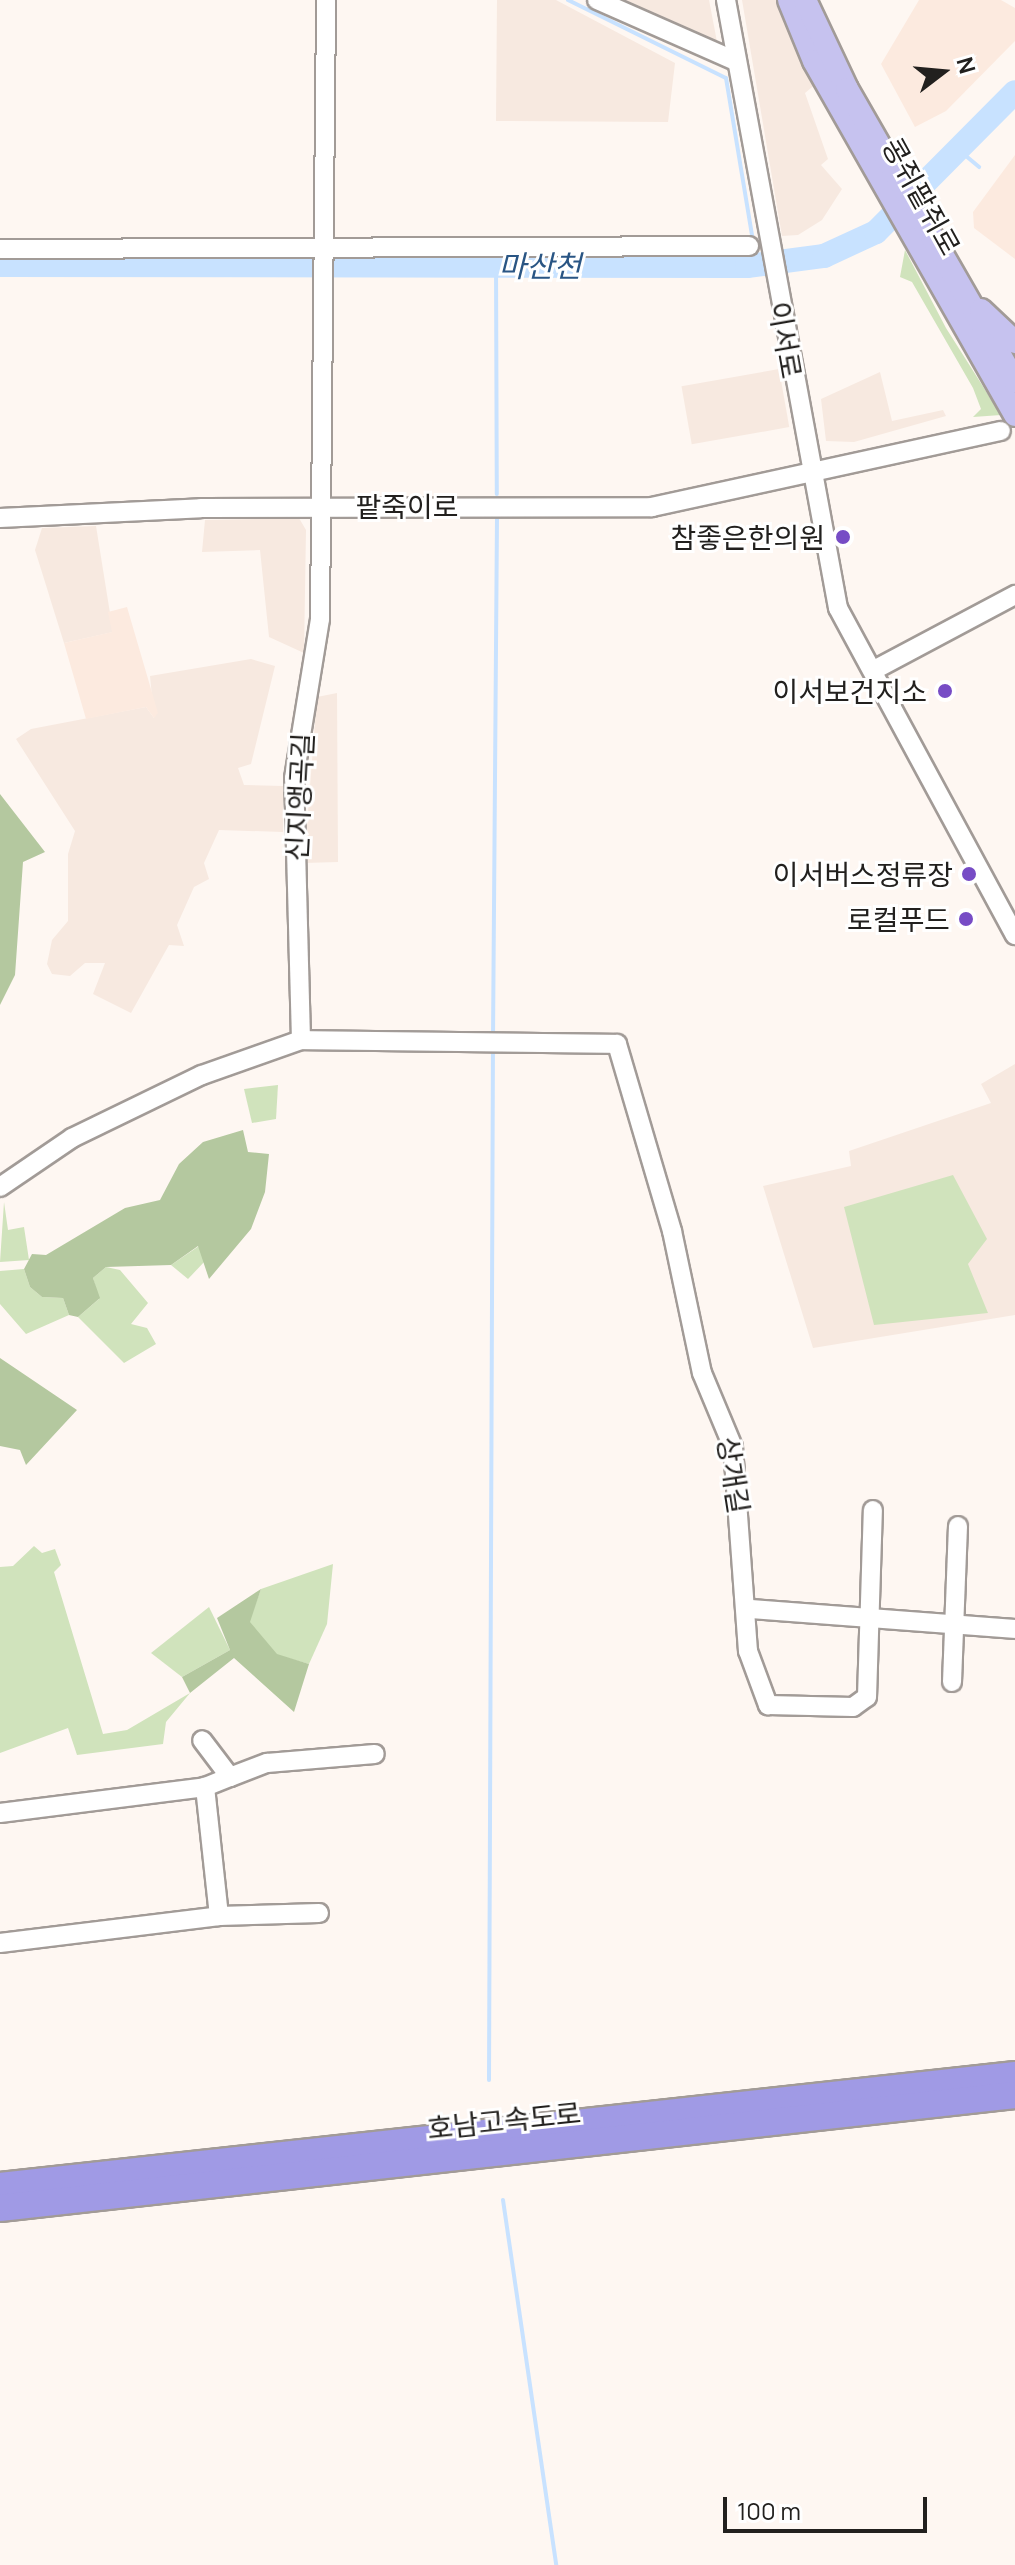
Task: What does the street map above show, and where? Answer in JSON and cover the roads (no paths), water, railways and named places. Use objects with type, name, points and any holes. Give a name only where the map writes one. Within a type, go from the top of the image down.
[{"type":"highway","name":"호남고속도로","points":[[0,2186],[1015,2075]]},
{"type":"highway","name":"호남고속도로","points":[[0,2208],[1015,2095]]},
{"type":"main road","name":"콩쥐팥쥐로","points":[[789,0],[920,236],[1008,423]]},
{"type":"main road","name":"콩쥐팥쥐로","points":[[805,0],[889,179]]},
{"type":"main road","name":"콩쥐팥쥐로","points":[[920,236],[968,301],[1015,381]]},
{"type":"main road","points":[[968,301],[1015,342]]},
{"type":"street","name":"신지앵곡길","points":[[301,1040],[294,778],[320,619],[316,506],[326,0]]},
{"type":"street","points":[[597,0],[735,61]]},
{"type":"street","name":"이서로","points":[[726,0],[838,608],[1015,935]]},
{"type":"street","points":[[0,249],[322,254],[749,246]]},
{"type":"street","name":"팥죽이로","points":[[0,518],[316,506],[652,507],[811,473],[1008,423]]},
{"type":"street","points":[[874,670],[1015,595]]},
{"type":"street","points":[[0,1187],[99,1125],[202,1075],[301,1040]]},
{"type":"street","name":"상개길","points":[[301,1040],[617,1044],[672,1231],[702,1373],[733,1447],[750,1609],[748,1651],[768,1705],[853,1707],[867,1697],[869,1614]]},
{"type":"street","points":[[869,1614],[873,1510]]},
{"type":"street","points":[[952,1682],[958,1526]]},
{"type":"street","points":[[750,1609],[869,1614],[1015,1629]]},
{"type":"street","points":[[202,1740],[230,1777]]},
{"type":"street","points":[[0,1813],[205,1787],[267,1763],[375,1754]]},
{"type":"street","points":[[205,1787],[219,1916]]},
{"type":"street","points":[[0,1943],[219,1916],[319,1913]]},
{"type":"waterway","points":[[568,0],[726,78],[753,241]]},
{"type":"waterway","name":"마산천","points":[[0,265],[747,266],[824,256],[876,232],[1015,92]]},
{"type":"waterway","points":[[960,151],[979,167]]},
{"type":"waterway","points":[[755,249],[757,265]]},
{"type":"waterway","points":[[496,264],[497,494]]},
{"type":"waterway","points":[[493,1038],[497,519]]},
{"type":"waterway","points":[[489,2080],[493,1046]]},
{"type":"waterway","points":[[503,2200],[556,2565]]},
{"type":"place","name":"참좋은한의원","points":[[843,537]]},
{"type":"place","name":"이서보건지소","points":[[945,691]]},
{"type":"place","name":"이서버스정류장","points":[[969,874]]},
{"type":"place","name":"로컬푸드","points":[[966,919]]}]
